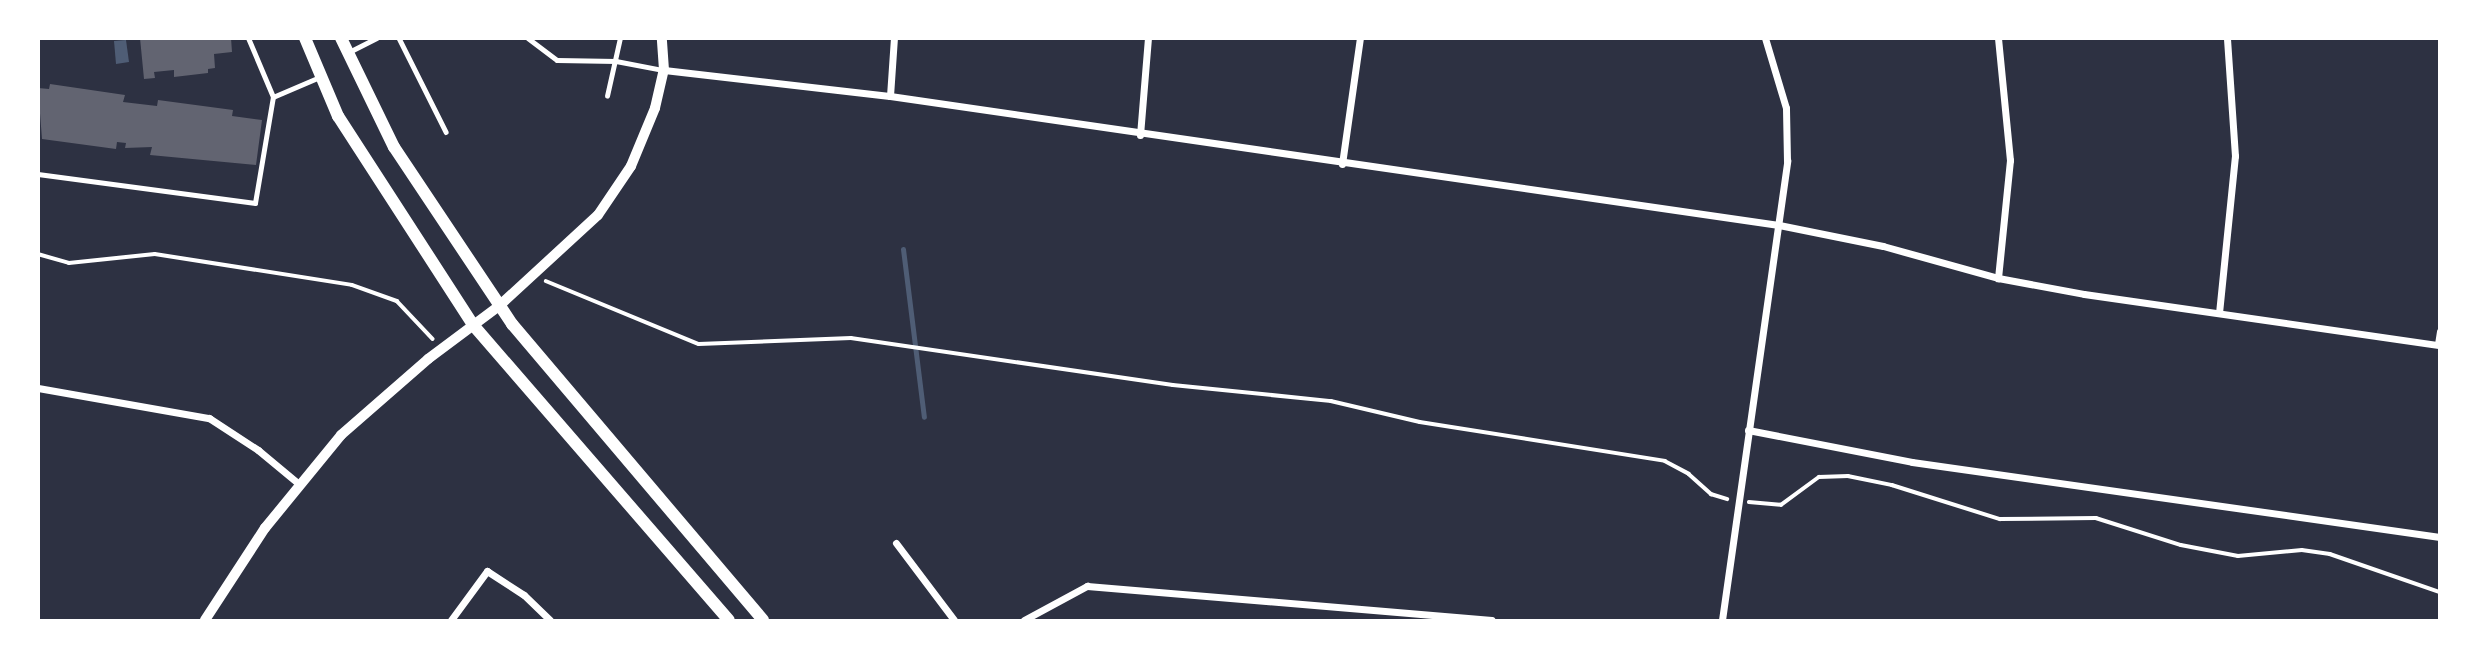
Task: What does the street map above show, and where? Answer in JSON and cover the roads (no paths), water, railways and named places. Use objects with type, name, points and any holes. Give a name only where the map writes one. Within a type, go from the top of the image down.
[{"type":"main road","points":[[305,38],[338,116],[379,184],[474,326],[729,621]]},
{"type":"main road","points":[[341,38],[394,147],[499,306],[763,621]]},
{"type":"street","points":[[205,621],[299,484],[341,435],[442,349],[499,306],[580,234],[615,191],[645,136],[664,70],[662,38]]},
{"type":"street","points":[[890,96],[894,38]]},
{"type":"street","points":[[1140,135],[1148,38]]},
{"type":"street","points":[[1342,164],[1360,38]]},
{"type":"street","points":[[1722,621],[1787,161],[1786,108],[1765,38]]},
{"type":"street","points":[[1998,38],[2010,160],[1998,278]]},
{"type":"street","points":[[2219,313],[2235,156],[2227,38]]},
{"type":"street","points":[[664,70],[890,96],[1140,135],[1779,225],[1882,246],[1998,278],[2219,313],[2439,344],[2440,331]]},
{"type":"street","points":[[38,388],[209,418],[251,444],[299,484]]},
{"type":"street","points":[[1748,430],[1912,462],[2440,537]]},
{"type":"street","points":[[896,543],[954,621]]},
{"type":"street","points":[[451,621],[487,571],[524,595],[550,621]]},
{"type":"street","points":[[1024,621],[1087,586],[1492,621]]},
{"type":"lane","points":[[38,174],[255,202],[273,97],[248,38]]},
{"type":"lane","points":[[347,52],[377,38]]},
{"type":"lane","points":[[399,38],[446,132]]},
{"type":"lane","points":[[528,38],[557,60],[616,61],[664,70]]},
{"type":"lane","points":[[607,96],[620,38]]},
{"type":"lane","points":[[273,97],[321,76]]},
{"type":"water","points":[[126,40],[129,62],[116,64],[114,41]]},
{"type":"waterway","points":[[903,249],[924,417]]}]
